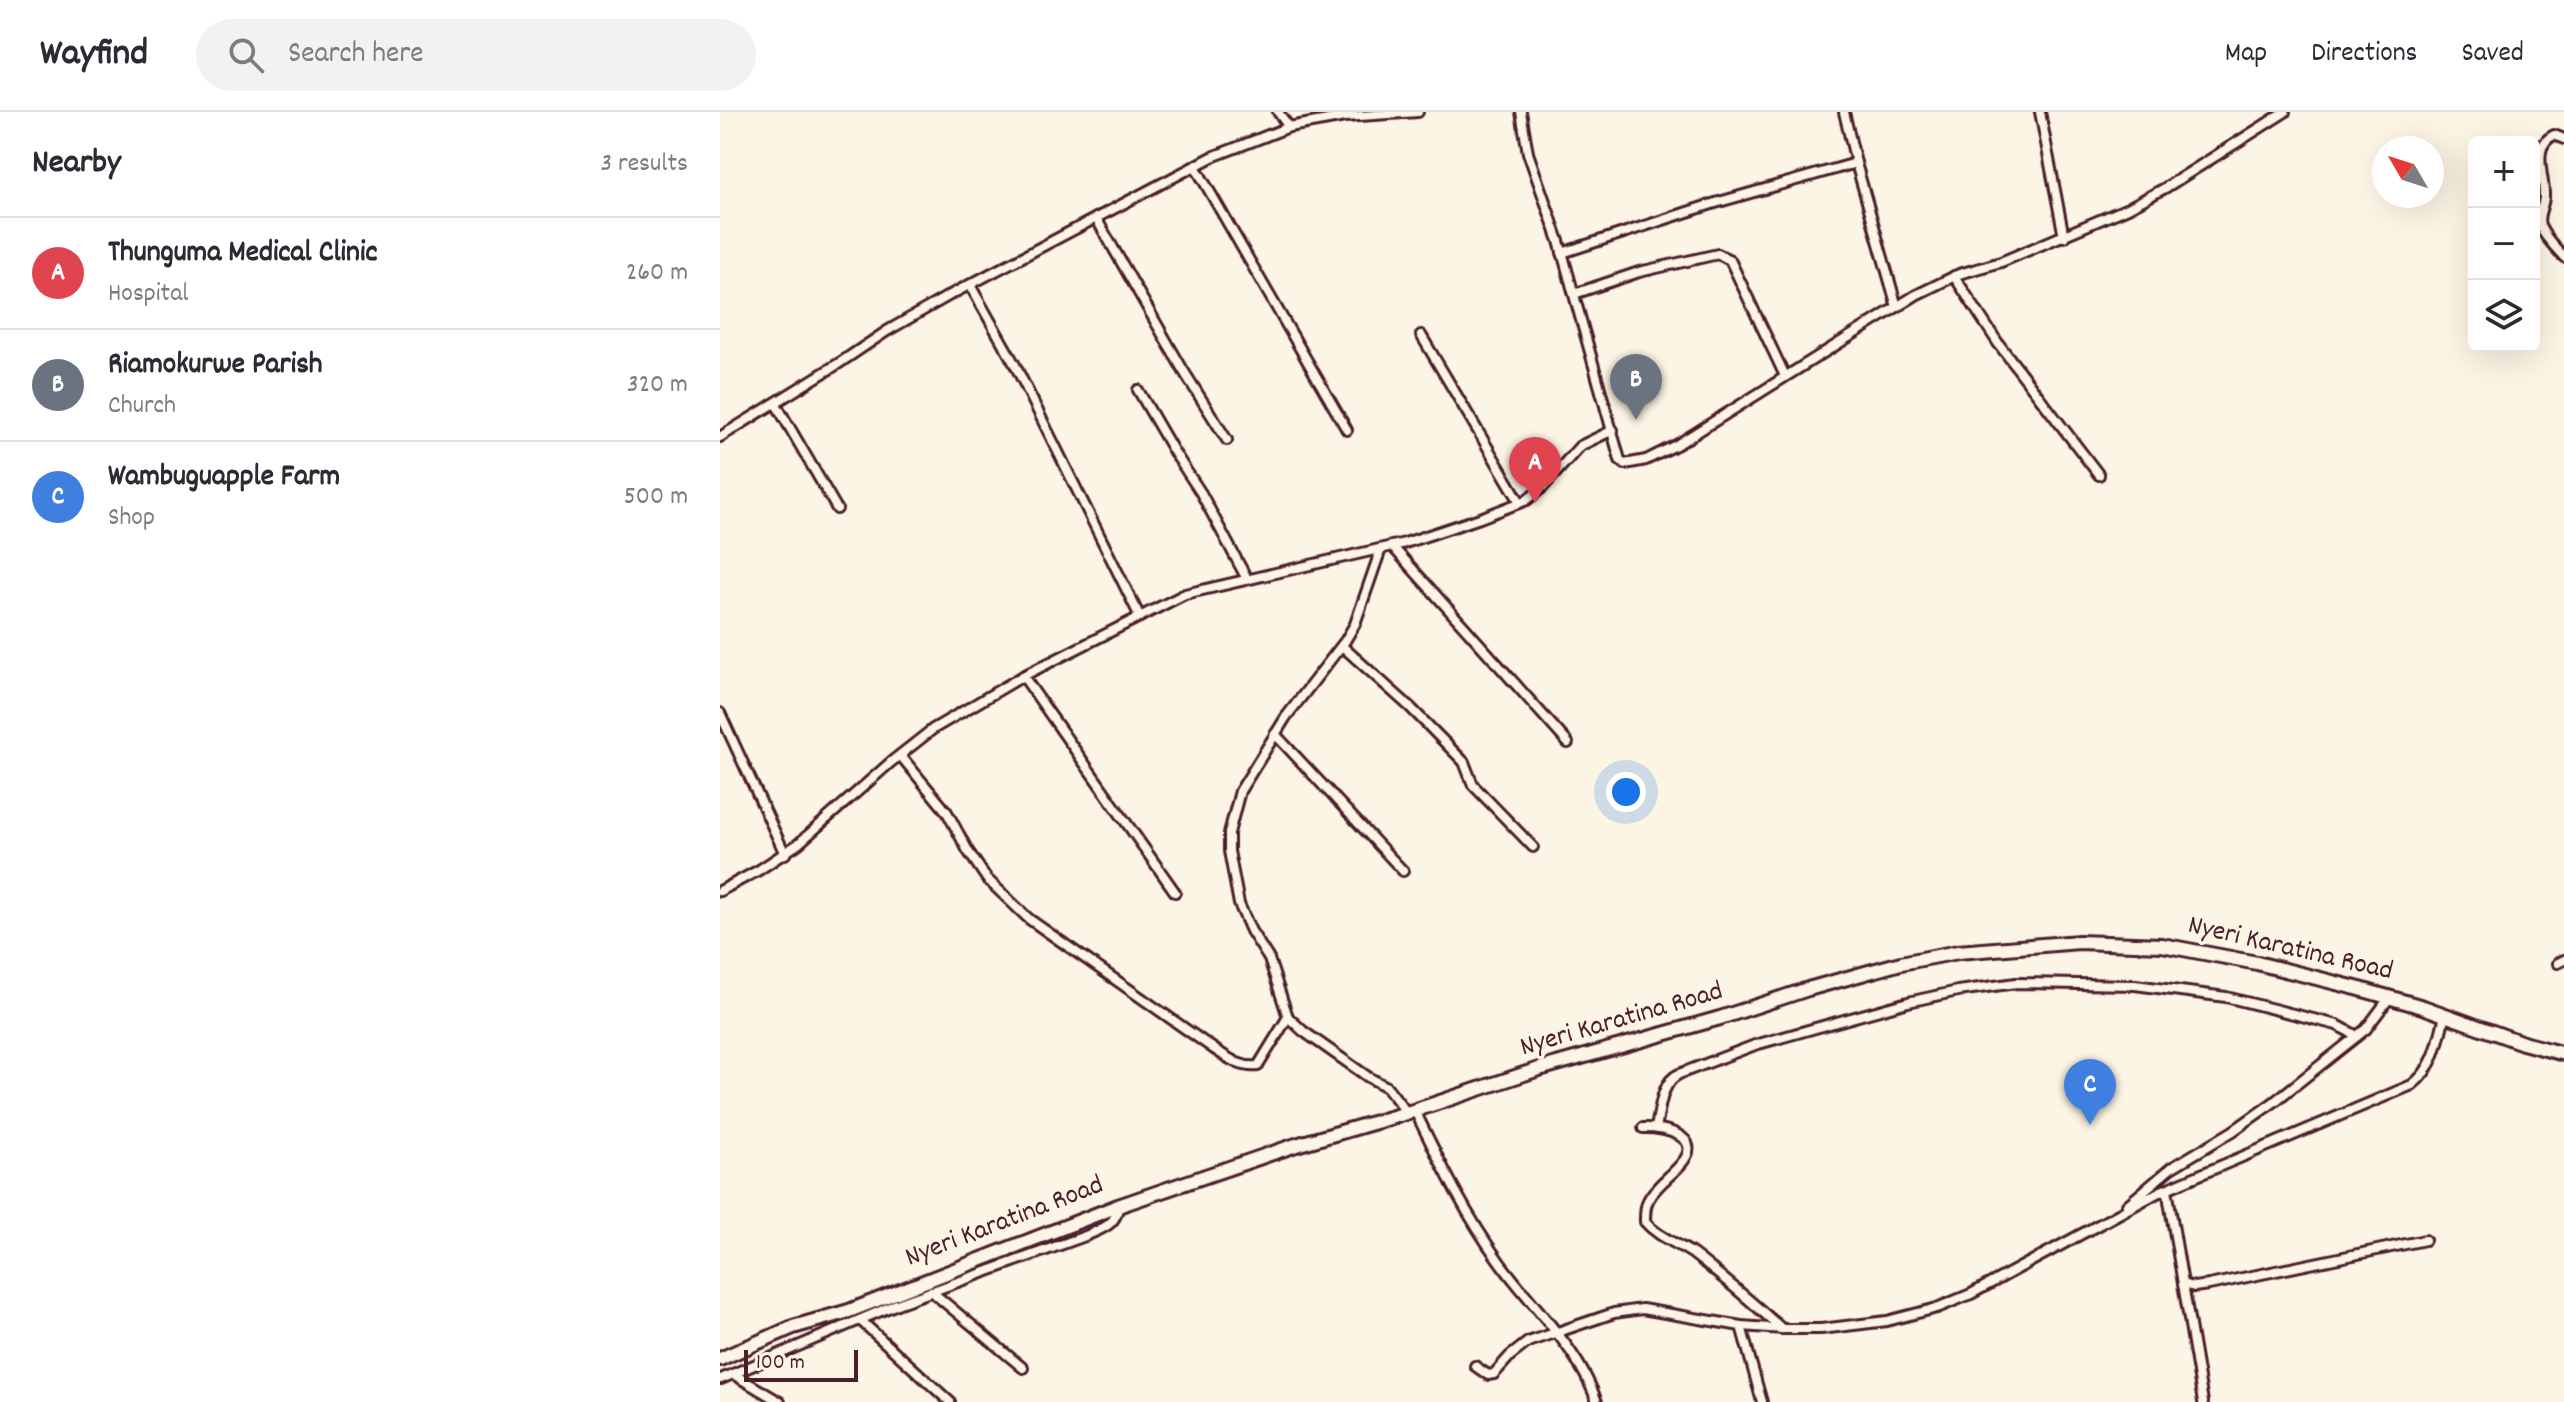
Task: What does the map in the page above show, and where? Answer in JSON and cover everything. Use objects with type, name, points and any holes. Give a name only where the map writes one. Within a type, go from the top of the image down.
[{"type":"highway","name":"Nyeri Karatina Road","points":[[720,1359],[793,1327],[849,1311],[1118,1206],[1296,1145],[1808,989],[1901,963],[1958,952],[2079,942],[2162,945],[2257,963],[2390,997],[2564,1054]]},
{"type":"street","points":[[1278,112],[1289,127]]},
{"type":"street","points":[[720,437],[887,331],[1234,147],[1289,127],[1345,117],[1418,112]]},
{"type":"street","points":[[1521,112],[1528,153],[1562,253],[1620,460],[1625,464],[1646,460],[1678,444],[1897,307],[1954,276],[2001,262],[2128,208],[2285,112]]},
{"type":"street","points":[[1844,112],[1897,307]]},
{"type":"street","points":[[2040,112],[2064,237]]},
{"type":"street","points":[[2564,139],[2554,135],[2546,138],[2541,147],[2545,196],[2539,220],[2547,238],[2564,257]]},
{"type":"street","points":[[1562,253],[1712,204],[1856,163]]},
{"type":"street","points":[[1195,166],[1347,430]]},
{"type":"street","points":[[1096,218],[1227,440]]},
{"type":"street","points":[[1574,294],[1639,272],[1718,254],[1730,260],[1785,376]]},
{"type":"street","points":[[1954,276],[1998,343],[2099,475]]},
{"type":"street","points":[[970,285],[1014,363],[1140,617]]},
{"type":"street","points":[[1421,335],[1520,502]]},
{"type":"street","points":[[1138,390],[1201,493],[1247,579]]},
{"type":"street","points":[[776,404],[837,509]]},
{"type":"street","points":[[720,891],[785,854],[933,729],[1023,676],[1185,594],[1392,546],[1520,502],[1536,494],[1580,446],[1613,430]]},
{"type":"street","points":[[1392,546],[1568,743]]},
{"type":"street","points":[[1381,549],[1355,624],[1342,646],[1275,734],[1240,791],[1229,833],[1229,851],[1239,904],[1269,959],[1288,1017],[1368,1077],[1387,1087],[1411,1112],[1473,1221],[1521,1291],[1556,1331],[1590,1382],[1597,1402]]},
{"type":"street","points":[[1342,646],[1410,707],[1464,762],[1470,779],[1481,795],[1533,847]]},
{"type":"street","points":[[1023,676],[1175,892]]},
{"type":"street","points":[[720,713],[785,854]]},
{"type":"street","points":[[1275,734],[1403,871]]},
{"type":"street","points":[[900,755],[947,812],[974,860],[1007,901],[1214,1049],[1237,1063],[1248,1067],[1258,1066],[1288,1017]]},
{"type":"street","points":[[1656,1128],[1667,1084],[1679,1074],[1755,1045],[1908,1002],[2016,983],[2135,985],[2226,997],[2337,1025],[2357,1036]]},
{"type":"street","points":[[2114,1215],[2171,1168],[2264,1109],[2366,1029],[2390,997]]},
{"type":"street","points":[[1475,1366],[1488,1375],[1494,1374],[1528,1342],[1614,1313],[1642,1309],[1741,1326],[1821,1329],[1887,1321],[1937,1308],[1971,1294],[2167,1189],[2412,1085],[2423,1076],[2434,1059],[2445,1015]]},
{"type":"street","points":[[1643,1128],[1656,1128],[1682,1136],[1688,1151],[1684,1161],[1648,1199],[1645,1222],[1718,1273],[1782,1329]]},
{"type":"street","points":[[2167,1189],[2203,1402]]},
{"type":"street","points":[[720,1378],[931,1291],[1107,1227],[1118,1213],[1118,1206]]},
{"type":"street","points":[[2183,1284],[2194,1287],[2209,1285],[2425,1240]]},
{"type":"street","points":[[931,1291],[1023,1368]]},
{"type":"street","points":[[860,1320],[950,1402]]},
{"type":"street","points":[[1741,1326],[1762,1402]]},
{"type":"street","points":[[733,1374],[780,1402]]},
{"type":"place","name":"Riamokurwe Parish","points":[[1636,420]]},
{"type":"place","name":"Thunguma Medical Clinic","points":[[1535,503]]},
{"type":"place","name":"Wambuguapple Farm","points":[[2090,1125]]}]
